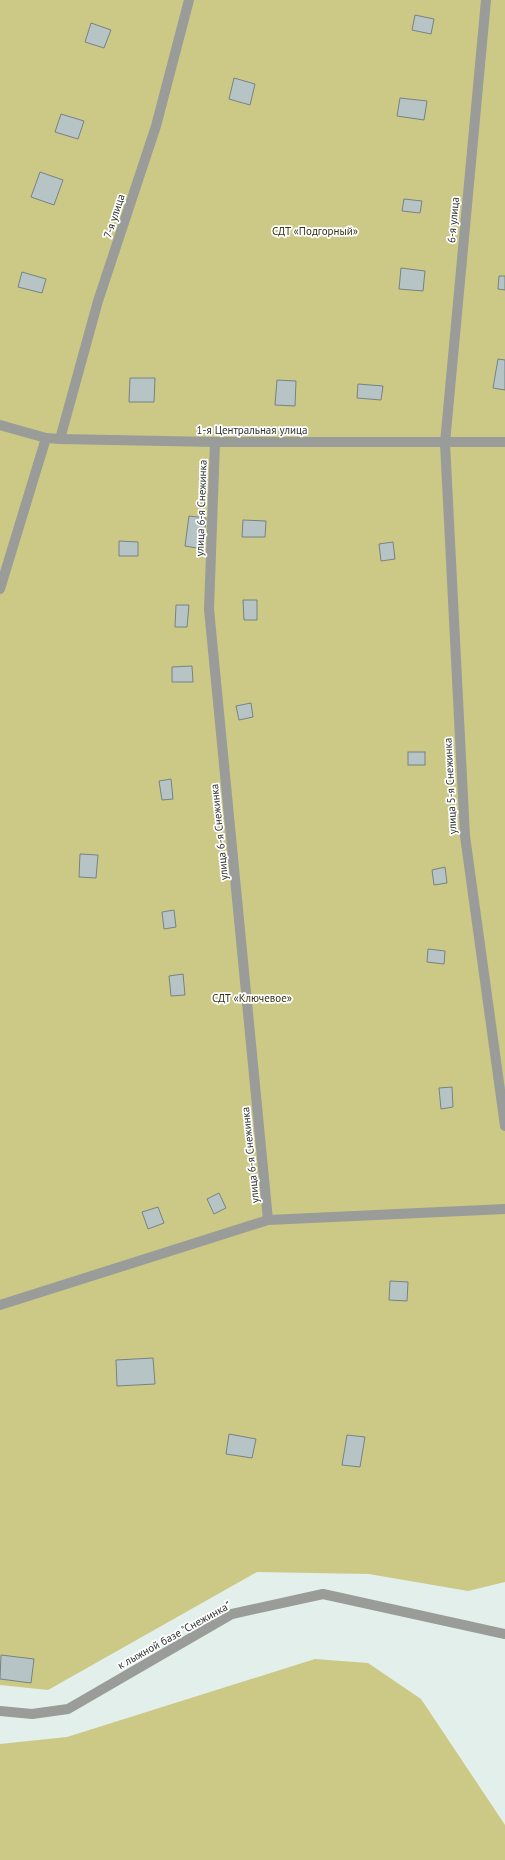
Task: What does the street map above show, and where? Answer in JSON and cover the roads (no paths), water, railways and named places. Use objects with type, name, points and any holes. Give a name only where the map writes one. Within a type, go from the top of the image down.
[{"type":"street","name":"7-я улица","points":[[60,439],[98,301],[156,126],[189,0]]},
{"type":"street","name":"6-я улица","points":[[445,443],[486,0]]},
{"type":"street","name":"1-я Центральная улица","points":[[0,425],[46,438],[60,439],[215,442],[505,442]]},
{"type":"street","points":[[0,589],[46,438]]},
{"type":"street","name":"улица 6-я Снежинка","points":[[215,442],[209,609],[268,1220]]},
{"type":"street","name":"улица 5-я Снежинка","points":[[445,443],[465,836],[505,1126]]},
{"type":"street","points":[[0,1305],[268,1220],[505,1209]]},
{"type":"street","name":"к лыжной базе \"Снежинка\"","points":[[0,1711],[32,1714],[68,1709],[232,1614],[323,1594],[505,1634]]},
{"type":"park label","name":"СДТ «Подгорный»","points":[[315,231]]},
{"type":"park label","name":"СДТ «Ключевое»","points":[[252,998]]}]
